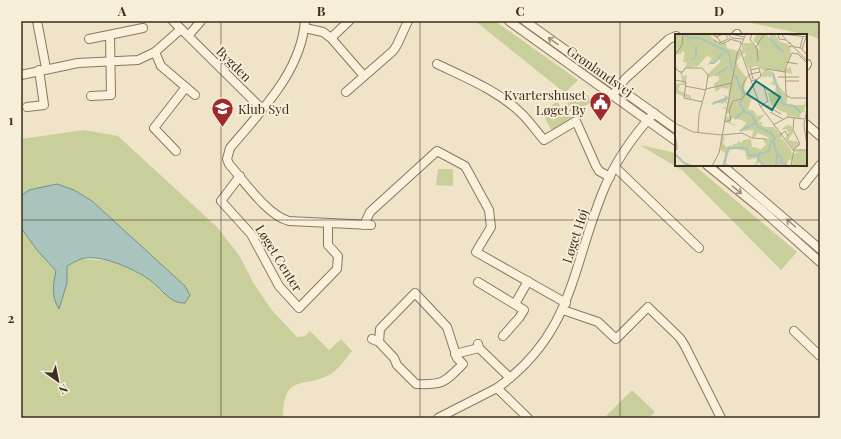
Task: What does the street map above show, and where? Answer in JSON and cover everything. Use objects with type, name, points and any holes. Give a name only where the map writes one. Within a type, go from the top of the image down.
[{"type":"street","points":[[27,107],[44,105],[37,21]]},
{"type":"street","name":"Bygden","points":[[173,21],[262,109]]},
{"type":"street","points":[[189,36],[201,21]]},
{"type":"street","points":[[331,38],[349,21]]},
{"type":"street","points":[[346,92],[393,51],[397,46],[408,21]]},
{"type":"street","name":"Grønlandsvej","points":[[509,21],[675,140]]},
{"type":"street","name":"Grønlandsvej","points":[[525,21],[675,128]]},
{"type":"street","name":"Løget Center","points":[[364,76],[331,38],[323,32],[305,24],[300,47],[293,65],[273,96],[230,148],[228,153],[229,164],[274,214],[281,219],[289,221],[368,225],[370,212],[437,152],[465,166],[489,210],[491,227],[476,252],[528,281]]},
{"type":"street","points":[[89,39],[143,28]]},
{"type":"street","points":[[21,75],[42,69],[78,63],[138,60],[155,52],[181,29]]},
{"type":"street","points":[[91,96],[111,95],[110,35]]},
{"type":"street","points":[[613,95],[619,87],[669,39],[675,36]]},
{"type":"street","points":[[155,52],[161,66],[195,95]]},
{"type":"street","points":[[437,64],[465,77],[504,99],[523,115],[544,140],[576,121],[599,171],[610,177]]},
{"type":"street","points":[[176,151],[154,128],[186,88]]},
{"type":"street","name":"Løget Høj","points":[[438,418],[497,388],[510,378],[543,344],[564,306],[591,226],[610,177],[615,167],[654,113]]},
{"type":"street","points":[[807,125],[820,136]]},
{"type":"street","points":[[804,185],[820,165]]},
{"type":"street","points":[[708,166],[820,262]]},
{"type":"street","points":[[723,166],[820,249]]},
{"type":"street","points":[[615,167],[699,248]]},
{"type":"street","name":"Løget Center","points":[[240,176],[221,201],[251,234],[279,286],[299,308],[337,269],[338,256],[328,245],[328,223]]},
{"type":"street","points":[[515,304],[528,281],[564,306],[598,322],[616,339],[648,307],[680,338],[721,418]]},
{"type":"street","points":[[478,282],[524,310],[503,336]]},
{"type":"street","points":[[415,293],[447,327],[455,354],[463,364],[446,381],[435,385],[416,384],[397,365],[394,358],[376,341],[380,329],[415,293]]},
{"type":"street","points":[[794,331],[820,356]]},
{"type":"street","points":[[455,354],[478,346],[510,378]]},
{"type":"street","points":[[497,388],[528,418]]},
{"type":"green space","points":[[475,21],[495,21],[578,80],[565,93]]},
{"type":"green space","points":[[742,21],[820,21],[820,40],[807,34]]},
{"type":"green space","points":[[588,95],[592,102],[580,109],[582,113],[552,131],[541,111],[557,102],[561,107],[579,96]]},
{"type":"green space","points":[[84,130],[118,136],[217,227],[239,255],[254,284],[271,309],[297,337],[305,336],[310,331],[329,350],[341,339],[352,351],[340,366],[331,374],[291,388],[287,394],[284,404],[283,418],[21,418],[21,228],[37,250],[56,271],[53,292],[59,308],[67,283],[67,266],[82,259],[115,261],[150,280],[168,297],[136,242],[92,201],[74,190],[29,190],[21,196],[21,139]]},
{"type":"green space","points":[[640,145],[675,153],[675,166],[695,166],[797,252],[781,270],[683,171]]},
{"type":"green space","points":[[438,169],[453,169],[453,186],[436,185]]},
{"type":"green space","points":[[632,390],[655,412],[649,418],[604,418]]},
{"type":"water","points":[[57,184],[74,190],[92,201],[185,286],[190,295],[185,303],[180,303],[170,298],[154,283],[135,271],[107,260],[89,258],[81,259],[67,266],[67,283],[59,309],[56,304],[53,290],[56,271],[37,250],[21,228],[21,196],[29,190]]},
{"type":"place","name":"Kvartershuset Løget By","points":[[601,122]]},
{"type":"place","name":"Klub Syd","points":[[223,128]]}]
